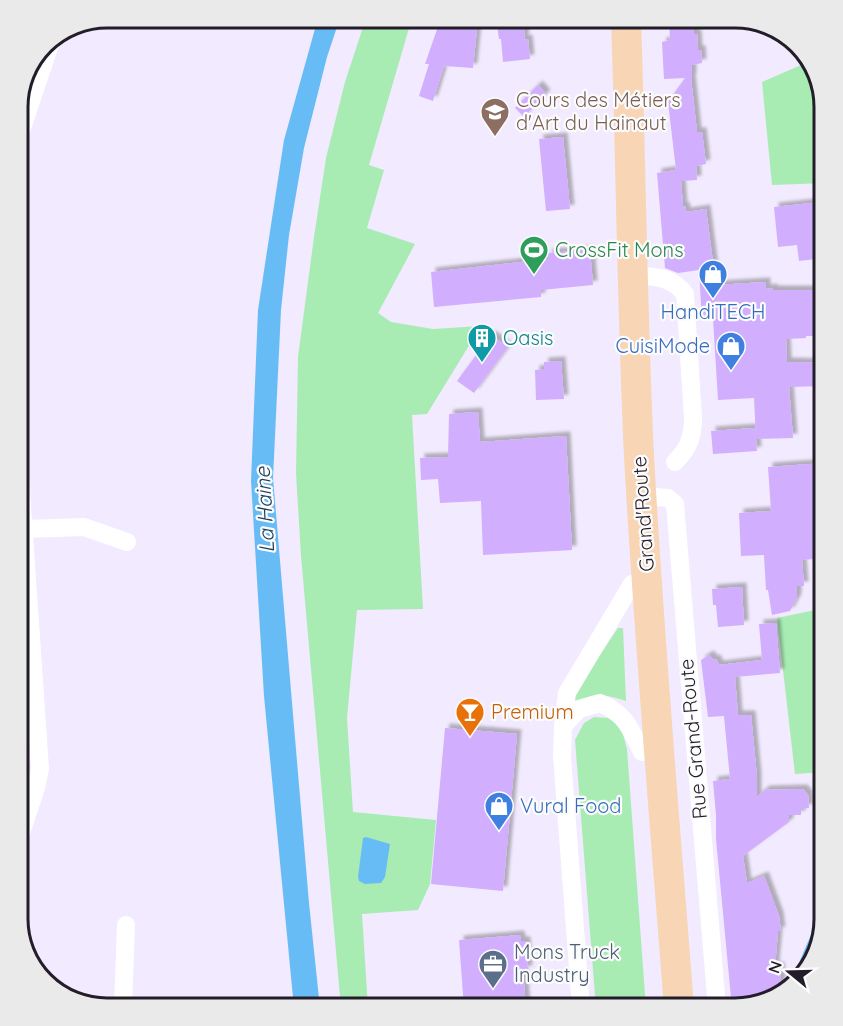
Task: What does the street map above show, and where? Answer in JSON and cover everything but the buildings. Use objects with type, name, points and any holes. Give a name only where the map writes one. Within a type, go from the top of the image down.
[{"type":"main road","name":"Grand'Route","points":[[608,29],[614,223],[632,584],[660,998]]},
{"type":"main road","name":"Grand'Route","points":[[626,29],[632,167],[632,275],[642,496],[678,998]]},
{"type":"street","points":[[29,107],[45,59]]},
{"type":"street","points":[[632,275],[658,276],[678,285],[685,294],[693,435],[687,450],[675,462]]},
{"type":"street","name":"Rue Grand-Route","points":[[642,496],[668,498],[675,504],[716,998]]},
{"type":"street","points":[[28,529],[84,527],[127,542]]},
{"type":"street","points":[[580,998],[562,756],[567,693],[632,584]]},
{"type":"street","points":[[28,595],[40,769],[28,812]]},
{"type":"street","points":[[563,726],[579,709],[600,703],[616,709],[628,722],[642,752]]},
{"type":"street","points":[[123,998],[126,925]]},
{"type":"green space","points":[[363,28],[409,28],[369,165],[384,170],[367,228],[415,244],[378,313],[391,322],[433,329],[481,326],[427,414],[412,415],[423,609],[357,610],[347,718],[353,812],[436,820],[430,884],[418,910],[362,914],[367,998],[340,998],[301,556],[296,473],[298,357],[326,158],[345,82]]},
{"type":"green space","points":[[802,65],[809,77],[814,97],[814,183],[772,185],[762,82]]},
{"type":"green space","points":[[814,610],[814,773],[795,774],[777,618]]},
{"type":"green space","points":[[618,628],[623,628],[626,701],[593,696],[572,705],[576,691]]},
{"type":"green space","points":[[594,717],[608,718],[621,727],[627,749],[645,998],[595,998],[575,740],[584,723]]},
{"type":"water","name":"La Haine","points":[[315,28],[337,28],[304,148],[289,235],[281,310],[273,478],[319,998],[293,998],[264,696],[251,481],[258,310],[284,140]]},
{"type":"water","points":[[363,838],[390,844],[385,877],[381,883],[365,884],[359,881]]},
{"type":"water","points":[[814,928],[809,949],[796,968]]},
{"type":"place","name":"Cours des Métiers d'Art du Hainaut","points":[[495,138]]},
{"type":"place","name":"CrossFit Mons","points":[[534,276]]},
{"type":"place","name":"HandiTECH","points":[[713,300]]},
{"type":"place","name":"Oasis","points":[[482,364]]},
{"type":"place","name":"CuisiMode","points":[[731,372]]},
{"type":"place","name":"Premium","points":[[470,738]]},
{"type":"place","name":"Vural Food","points":[[499,832]]},
{"type":"place","name":"Mons Truck Industry","points":[[493,990]]}]
